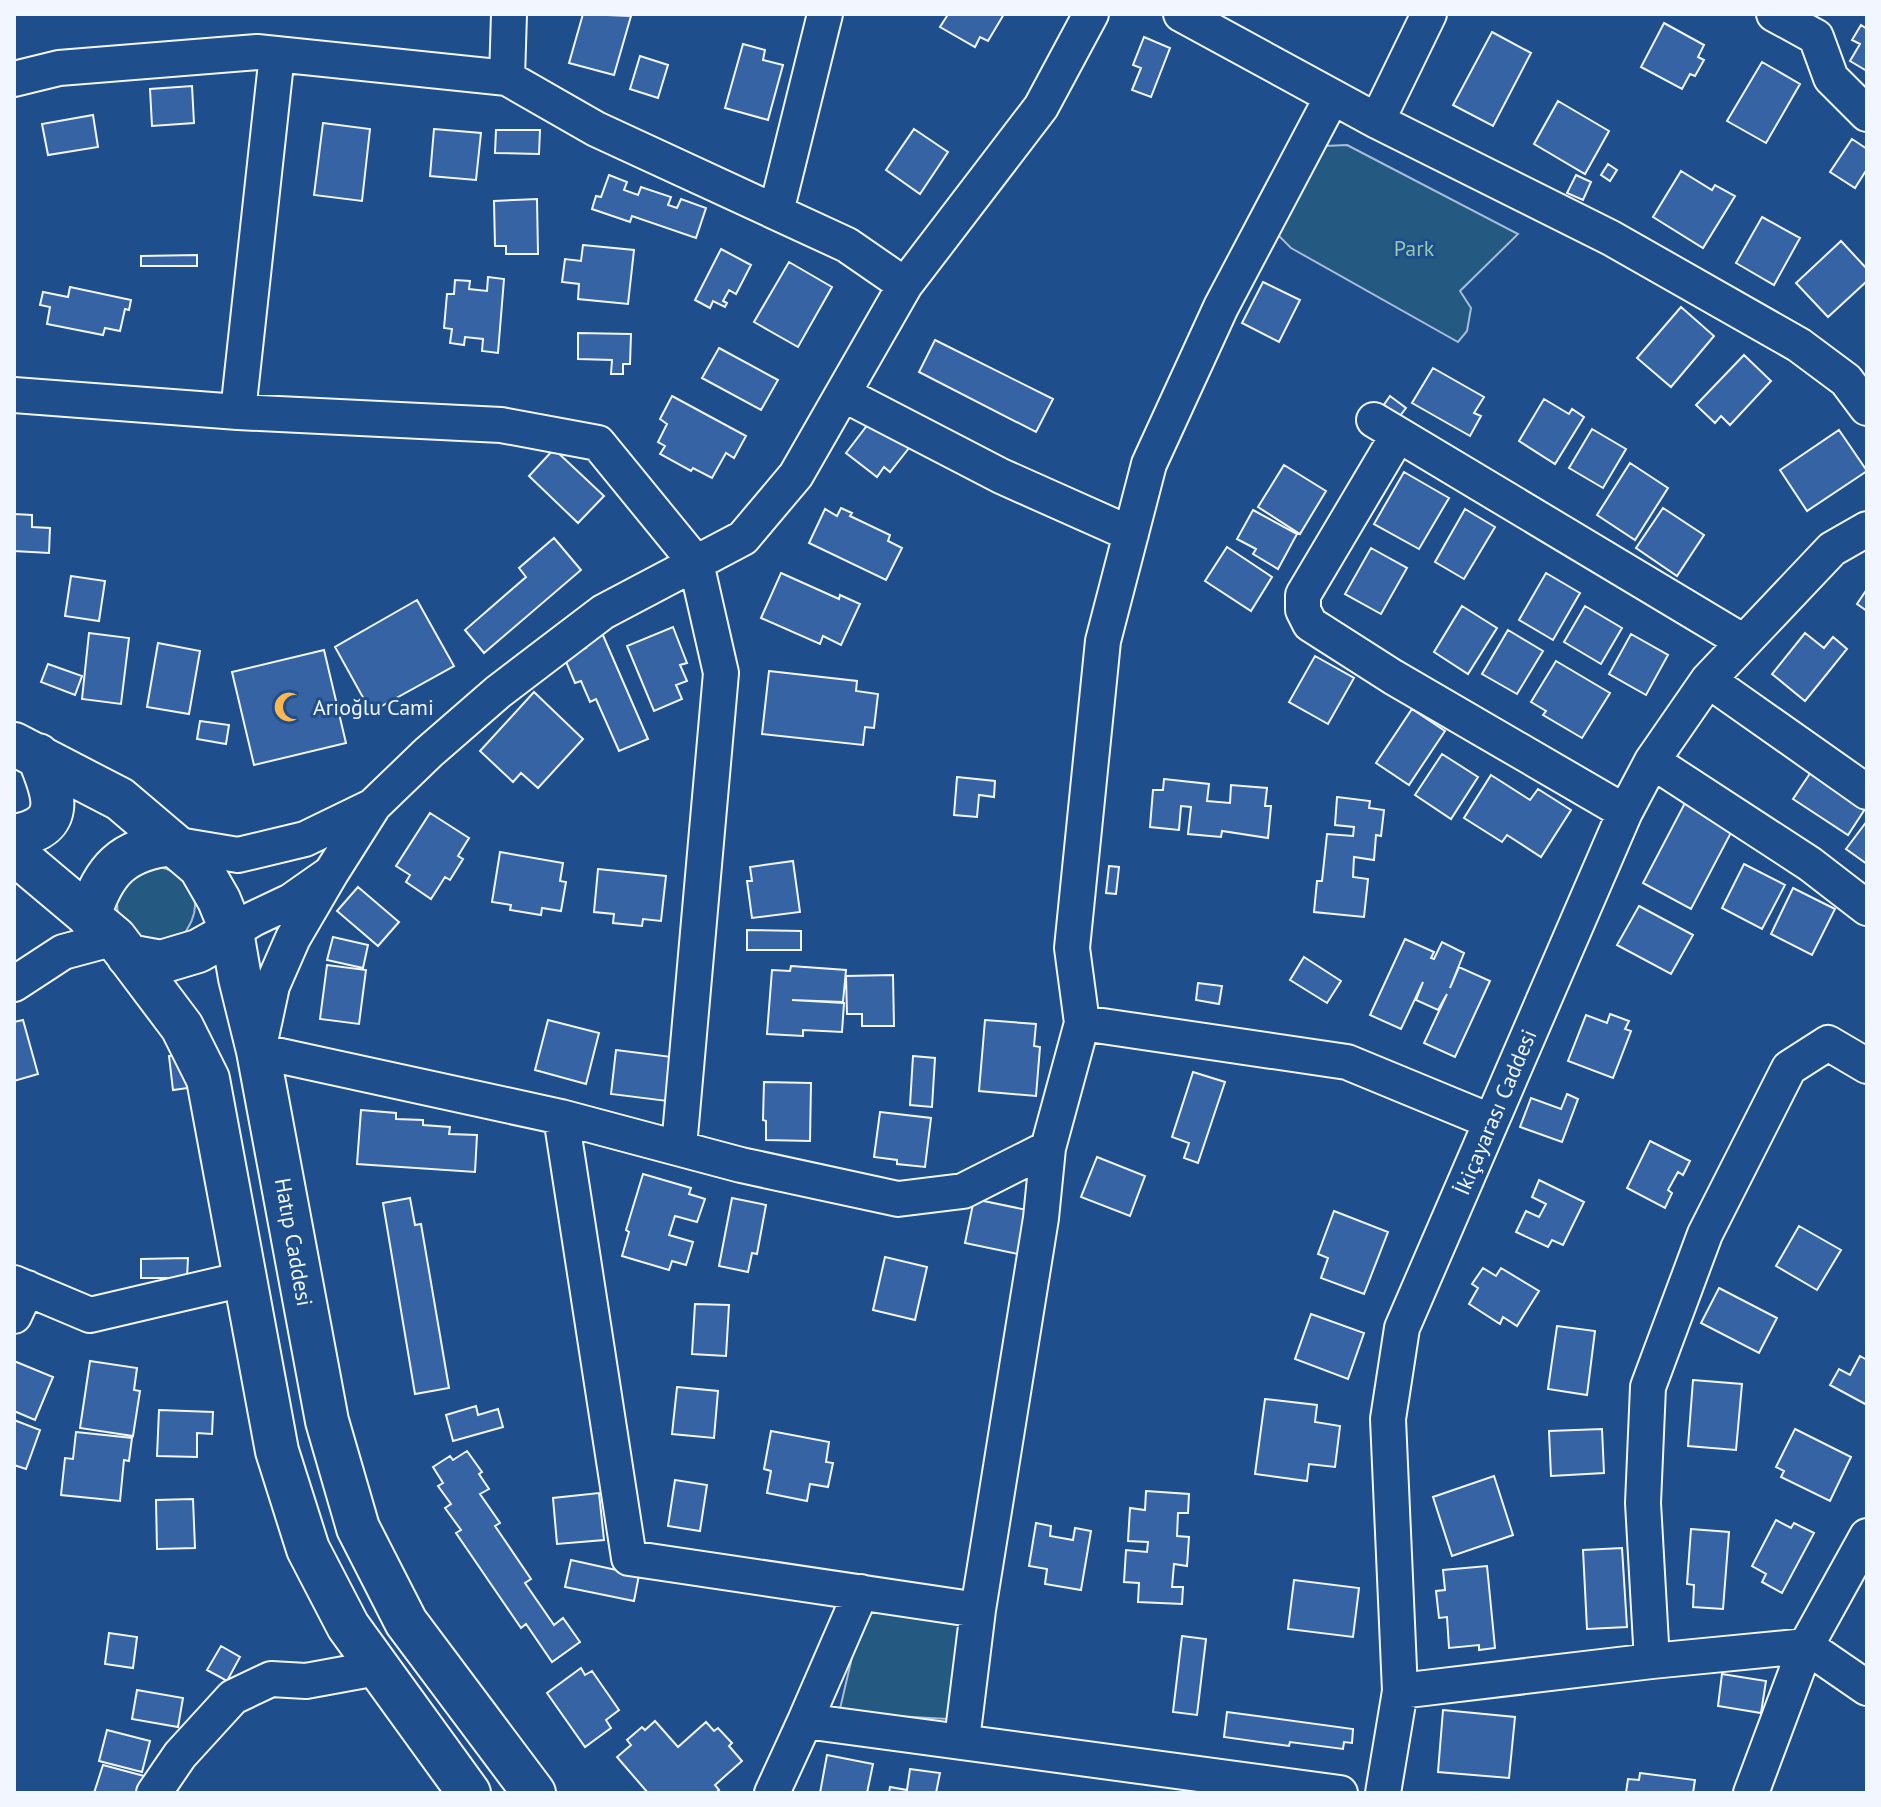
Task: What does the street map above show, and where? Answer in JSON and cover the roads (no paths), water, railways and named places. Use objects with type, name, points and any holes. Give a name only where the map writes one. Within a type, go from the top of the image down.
[{"type":"main road","points":[[14,836],[35,832],[51,815],[53,790],[26,749]]},
{"type":"main road","name":"Hatıp Caddesi","points":[[26,749],[120,799],[200,867],[219,900],[232,932],[258,1051],[327,1421],[358,1528],[406,1622],[534,1793]]},
{"type":"main road","points":[[172,844],[131,854],[113,867],[99,888],[111,937],[161,962],[198,951],[232,932]]},
{"type":"main road","points":[[14,853],[111,937],[182,1027],[208,1079],[277,1451],[308,1549],[348,1626],[469,1793]]},
{"type":"street","points":[[507,78],[509,14]]},
{"type":"street","points":[[776,212],[825,14]]},
{"type":"street","points":[[1048,1148],[963,1191],[898,1199],[741,1165],[561,1117],[258,1051],[272,986],[293,938],[374,805],[498,692],[603,612],[743,538],[796,475],[905,285],[1041,107],[1091,14]]},
{"type":"street","points":[[1181,14],[1377,121],[1611,238],[1799,345],[1846,380],[1867,408]]},
{"type":"street","points":[[1377,121],[1429,14]]},
{"type":"street","points":[[1774,14],[1823,26],[1831,78],[1867,114]]},
{"type":"street","points":[[14,79],[59,68],[257,52],[507,78],[596,129],[847,245],[905,285]]},
{"type":"street","points":[[238,412],[277,54]]},
{"type":"street","points":[[962,1740],[978,1610],[1041,1218],[1048,1148],[1082,1023],[1072,948],[1103,641],[1149,464],[1221,307],[1332,97]]},
{"type":"street","points":[[843,394],[1001,476],[1131,534]]},
{"type":"street","points":[[14,395],[238,412],[501,425],[598,443],[696,563],[721,673],[679,1147]]},
{"type":"street","points":[[1625,812],[1406,685],[1310,624],[1303,610],[1303,595],[1386,427],[1744,642]]},
{"type":"street","name":"İkiçayarası Caddesi","points":[[1383,1793],[1400,1691],[1388,1419],[1402,1328],[1625,812],[1652,761],[1708,680],[1832,549],[1867,529]]},
{"type":"street","points":[[1708,680],[1867,792]]},
{"type":"street","points":[[1652,761],[1810,864],[1867,908]]},
{"type":"street","points":[[172,844],[238,855],[305,839],[374,805]]},
{"type":"street","points":[[232,932],[291,901],[331,873]]},
{"type":"street","points":[[14,984],[63,952],[111,937]]},
{"type":"street","points":[[1082,1023],[1347,1062],[1490,1121]]},
{"type":"street","points":[[1652,1661],[1643,1503],[1648,1387],[1653,1373],[1705,1234],[1789,1068],[1828,1043],[1867,1066]]},
{"type":"street","points":[[561,1117],[629,1558],[978,1610]]},
{"type":"street","points":[[18,1296],[90,1315],[244,1279]]},
{"type":"street","points":[[1751,1793],[1806,1646],[1867,1536]]},
{"type":"street","points":[[772,1793],[861,1592]]},
{"type":"street","points":[[1400,1691],[1806,1646],[1867,1688]]},
{"type":"street","points":[[154,1793],[180,1755],[233,1697],[271,1679],[306,1681],[377,1668]]},
{"type":"street","points":[[805,1721],[1340,1793]]},
{"type":"place","name":"Arıoğlu Cami","points":[[289,707]]},
{"type":"park label","name":"Park","points":[[1414,248]]}]
